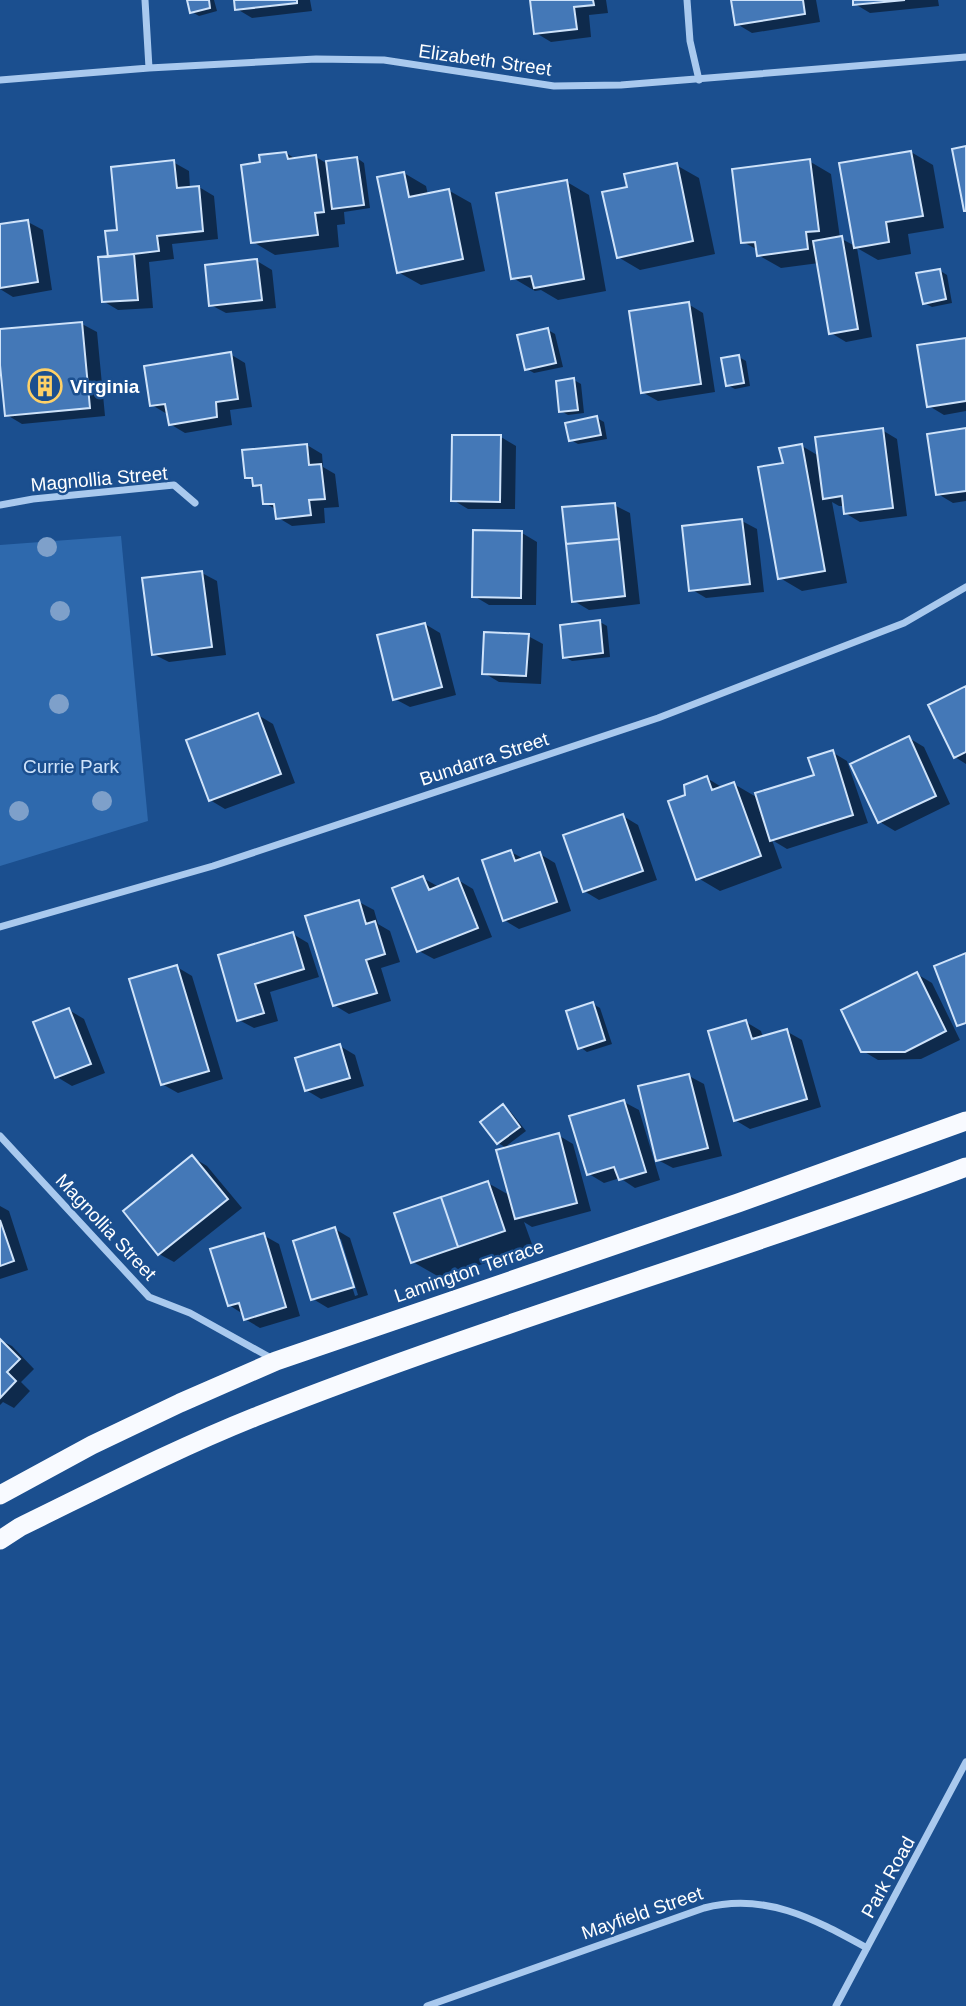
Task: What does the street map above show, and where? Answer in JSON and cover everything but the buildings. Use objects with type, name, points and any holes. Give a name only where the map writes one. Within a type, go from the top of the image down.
[{"type":"highway","name":"Lamington Terrace","points":[[0,1495],[92,1445],[276,1361],[738,1203],[966,1121]]},
{"type":"highway","points":[[0,1540],[20,1527],[154,1461],[368,1374],[966,1167]]},
{"type":"street","points":[[145,0],[149,68]]},
{"type":"street","points":[[687,0],[690,41],[699,80]]},
{"type":"street","name":"Elizabeth Street","points":[[0,80],[316,59],[384,60],[554,86],[699,80],[966,57]]},
{"type":"street","name":"Magnollia Street","points":[[0,505],[33,499],[174,485],[195,503]]},
{"type":"street","name":"Bundarra Street","points":[[0,928],[214,866],[658,718],[904,623],[966,587]]},
{"type":"street","name":"Magnollia Street","points":[[0,1136],[149,1297],[190,1314],[276,1361]]},
{"type":"street","name":"Park Road","points":[[836,2006],[966,1762]]},
{"type":"street","name":"Mayfield Street","points":[[427,2006],[691,1912],[728,1902],[753,1902],[811,1919],[867,1948]]},
{"type":"green space","name":"Currie Park","points":[[121,536],[148,821],[0,866],[0,545]]},
{"type":"place","name":"Virginia","points":[[45,386]]}]
